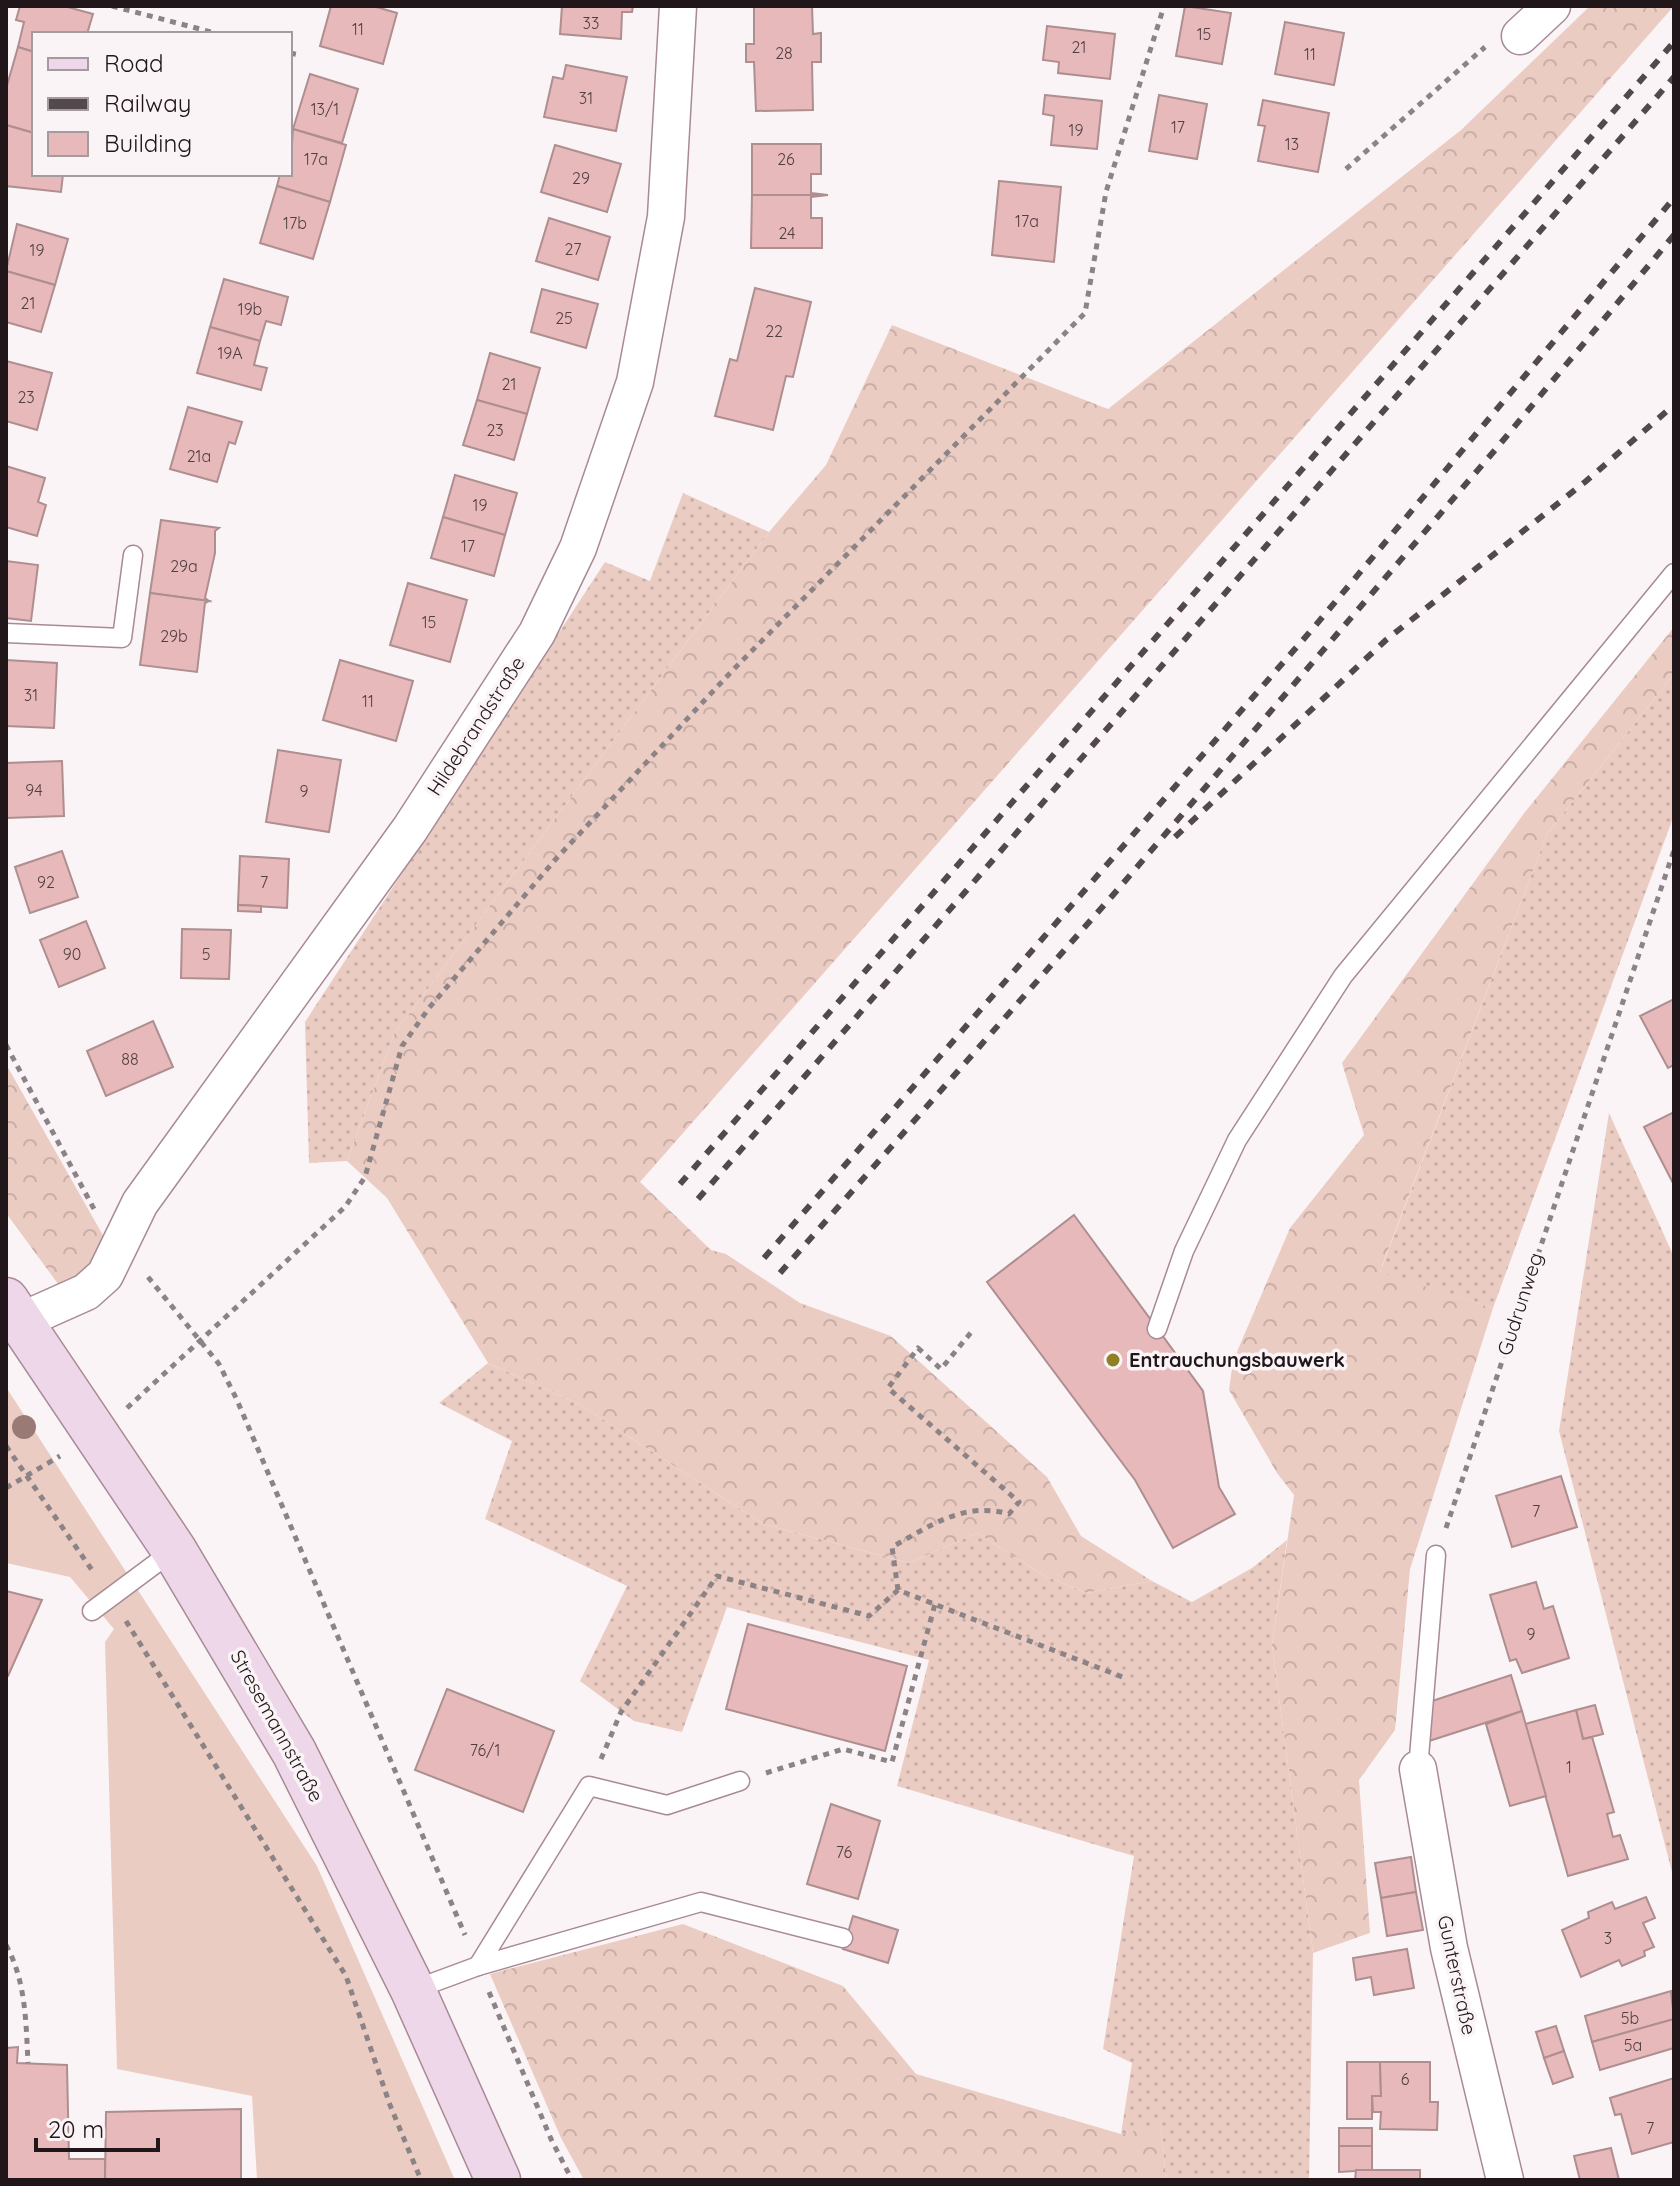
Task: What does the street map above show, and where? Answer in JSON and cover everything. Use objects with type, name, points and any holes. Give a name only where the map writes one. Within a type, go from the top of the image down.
[{"type":"main road","name":"Stresemannstraße","points":[[14,1310],[174,1550],[294,1752],[413,1990],[498,2180]]},
{"type":"street","name":"Hildebrandstraße","points":[[14,1310],[86,1292],[105,1275],[140,1203],[410,829],[537,633],[578,548],[635,382],[666,217],[678,6]]},
{"type":"street","points":[[1520,36],[1552,6]]},
{"type":"street","name":"Gunterstraße","points":[[1418,1769],[1449,1948],[1505,2180]]},
{"type":"lane","points":[[6,633],[122,638],[133,555]]},
{"type":"lane","points":[[1157,1329],[1184,1251],[1237,1140],[1343,976],[1674,573]]},
{"type":"lane","points":[[92,1611],[174,1550]]},
{"type":"lane","points":[[1418,1769],[1436,1555]]},
{"type":"lane","points":[[478,1966],[589,1786],[667,1805],[740,1781]]},
{"type":"lane","points":[[413,1990],[478,1966],[701,1902],[843,1938]]},
{"type":"path","points":[[112,6],[211,32]]},
{"type":"path","points":[[6,1488],[128,1407],[345,1207],[365,1177],[402,1046],[429,1008],[554,861],[721,682],[1085,313],[1106,192],[1164,6]]},
{"type":"path","points":[[1346,169],[1486,46],[1520,36]]},
{"type":"path","points":[[292,53],[300,55]]},
{"type":"path","name":"Gudrunweg","points":[[1436,1555],[1674,850]]},
{"type":"path","points":[[6,1045],[87,1199],[121,1245],[201,1339],[219,1364],[237,1400],[551,2139],[572,2180]]},
{"type":"path","points":[[898,1590],[892,1547],[943,1519],[986,1507],[1009,1514],[1019,1502],[888,1388],[918,1348],[941,1369],[973,1330]]},
{"type":"path","points":[[6,1446],[111,1597],[346,1976],[390,2105],[421,2180]]},
{"type":"path","points":[[589,1786],[621,1712],[717,1576],[869,1616],[898,1590]]},
{"type":"path","points":[[898,1590],[1125,1678]]},
{"type":"path","points":[[740,1781],[843,1749],[892,1762],[935,1604]]},
{"type":"path","points":[[6,1945],[19,1978],[28,2063]]},
{"type":"green space","points":[[1590,6],[1674,6],[640,1182],[711,1250],[726,1254],[800,1303],[891,1336],[1047,1477],[1081,1536],[1152,1581],[1086,1593],[1045,1576],[977,1533],[909,1563],[763,1524],[579,1404],[488,1363],[387,1198],[347,1161],[394,1034],[769,532],[826,465],[892,325],[1108,409],[1461,130]]},
{"type":"green space","points":[[683,493],[769,532],[394,1034],[347,1161],[309,1163],[305,1022],[605,562],[650,581]]},
{"type":"green space","points":[[1674,627],[1674,674],[1547,834],[1380,1271],[1493,1308],[1410,1569],[1395,1730],[1359,1780],[1370,1933],[1313,1953],[1272,1645],[1294,1495],[1277,1473],[1229,1390],[1233,1361],[1290,1228],[1364,1135],[1342,1063],[1525,812]]},
{"type":"green space","points":[[1674,674],[1674,815],[1493,1308],[1380,1272],[1547,834]]},
{"type":"green space","points":[[6,1064],[109,1246],[99,1272],[61,1288],[6,1213]]},
{"type":"green space","points":[[1609,1113],[1674,1257],[1674,1880],[1559,1431]]},
{"type":"green space","points":[[488,1363],[579,1404],[763,1524],[909,1563],[977,1533],[1045,1576],[1086,1593],[1152,1581],[1192,1602],[1252,1568],[1287,1540],[1272,1645],[1313,1953],[1309,2180],[1166,2180],[1161,2125],[1121,2134],[1132,2063],[1103,2049],[1134,1856],[897,1786],[929,1660],[727,1607],[682,1732],[634,1721],[580,1681],[627,1586],[485,1519],[512,1441],[439,1403]]},
{"type":"green space","points":[[6,1387],[317,1866],[455,2180],[257,2180],[252,2096],[117,2069],[105,1642],[114,1629],[70,1577],[6,1563]]},
{"type":"green space","points":[[683,1924],[843,1986],[916,2074],[1121,2134],[1161,2124],[1166,2180],[584,2180],[561,2138],[490,1974]]},
{"type":"building","points":[[20,6],[64,6],[93,14],[88,32],[32,32],[32,51],[18,47],[24,22],[16,20]]},
{"type":"building","points":[[331,6],[373,6],[397,13],[383,64],[320,46]]},
{"type":"building","points":[[562,6],[633,6],[632,12],[622,12],[621,39],[560,34]]},
{"type":"building","points":[[754,6],[812,6],[813,34],[821,33],[821,62],[812,62],[813,110],[756,111],[754,62],[746,62],[746,44],[754,44]]},
{"type":"building","points":[[1185,6],[1231,13],[1222,64],[1176,56]]},
{"type":"building","points":[[1285,22],[1344,33],[1334,85],[1275,74]]},
{"type":"building","points":[[1047,26],[1115,34],[1110,79],[1058,73],[1059,62],[1043,60]]},
{"type":"building","points":[[18,47],[32,51],[32,132],[6,125],[6,89]]},
{"type":"building","points":[[566,65],[627,77],[616,131],[544,117],[553,77],[563,79]]},
{"type":"building","points":[[310,74],[358,89],[342,143],[293,129]]},
{"type":"building","points":[[1045,95],[1102,101],[1097,149],[1051,145],[1054,116],[1043,114]]},
{"type":"building","points":[[1159,95],[1207,104],[1197,159],[1149,151]]},
{"type":"building","points":[[1263,100],[1329,113],[1318,172],[1258,161],[1265,126],[1258,125]]},
{"type":"building","points":[[6,125],[32,132],[32,176],[63,176],[61,192],[6,186]]},
{"type":"building","points":[[293,129],[346,145],[330,202],[277,186],[280,176],[292,176]]},
{"type":"building","points":[[752,144],[821,144],[821,174],[811,174],[811,193],[828,195],[752,195]]},
{"type":"building","points":[[555,145],[621,164],[607,212],[541,192]]},
{"type":"building","points":[[999,181],[1061,187],[1054,262],[992,255]]},
{"type":"building","points":[[277,186],[330,202],[313,259],[260,243]]},
{"type":"building","points":[[752,195],[828,195],[811,197],[811,218],[822,218],[822,248],[751,248]]},
{"type":"building","points":[[549,218],[610,237],[598,280],[536,261]]},
{"type":"building","points":[[17,224],[68,239],[55,285],[6,271]]},
{"type":"building","points":[[6,271],[55,285],[41,332],[6,322]]},
{"type":"building","points":[[224,279],[288,297],[281,325],[266,321],[260,341],[210,327]]},
{"type":"building","points":[[755,288],[811,302],[793,377],[786,376],[773,430],[715,416],[730,359],[737,361]]},
{"type":"building","points":[[542,289],[598,304],[586,348],[531,332]]},
{"type":"building","points":[[210,327],[260,341],[254,365],[267,368],[261,390],[197,373]]},
{"type":"building","points":[[490,353],[540,368],[527,414],[477,400]]},
{"type":"building","points":[[6,361],[52,373],[37,430],[6,421]]},
{"type":"building","points":[[477,400],[527,414],[514,460],[463,445]]},
{"type":"building","points":[[188,407],[242,422],[235,444],[229,442],[217,482],[170,469]]},
{"type":"building","points":[[6,466],[45,478],[38,502],[46,505],[37,536],[6,527]]},
{"type":"building","points":[[455,475],[517,493],[505,535],[443,517]]},
{"type":"building","points":[[443,517],[505,535],[494,576],[431,558]]},
{"type":"building","points":[[161,520],[219,528],[215,531],[215,553],[205,598],[209,601],[150,593]]},
{"type":"building","points":[[6,561],[38,565],[31,621],[6,618]]},
{"type":"building","points":[[408,583],[467,600],[450,662],[390,645]]},
{"type":"building","points":[[150,593],[209,601],[205,603],[197,672],[140,665]]},
{"type":"building","points":[[6,660],[57,663],[54,728],[6,726]]},
{"type":"building","points":[[340,660],[413,681],[396,741],[323,720]]},
{"type":"building","points":[[278,750],[341,760],[329,832],[266,822]]},
{"type":"building","points":[[62,761],[64,816],[6,818],[6,763]]},
{"type":"building","points":[[62,851],[78,897],[30,913],[15,867]]},
{"type":"building","points":[[240,856],[289,859],[287,908],[238,905]]},
{"type":"building","points":[[238,905],[261,906],[261,912],[238,911]]},
{"type":"building","points":[[86,921],[105,968],[59,987],[40,940]]},
{"type":"building","points":[[182,929],[231,930],[229,979],[181,978]]},
{"type":"building","points":[[1674,999],[1674,1065],[1668,1068],[1640,1016]]},
{"type":"building","points":[[153,1021],[173,1067],[106,1096],[87,1051]]},
{"type":"building","points":[[1674,1112],[1674,1185],[1644,1127]]},
{"type":"building","name":"Entrauchungsbauwerk","points":[[1074,1215],[1203,1391],[1219,1487],[1235,1514],[1173,1548],[1135,1480],[987,1282]]},
{"type":"building","points":[[1561,1476],[1577,1527],[1512,1547],[1496,1496]]},
{"type":"building","points":[[1536,1582],[1544,1609],[1553,1606],[1569,1658],[1522,1673],[1516,1659],[1510,1661],[1490,1595]]},
{"type":"building","points":[[6,1591],[42,1600],[8,1676],[6,1676]]},
{"type":"building","points":[[748,1624],[907,1666],[885,1751],[726,1709]]},
{"type":"building","points":[[1511,1675],[1522,1711],[1429,1741],[1432,1701]]},
{"type":"building","points":[[447,1689],[554,1731],[523,1812],[415,1770]]},
{"type":"building","points":[[1595,1705],[1603,1734],[1583,1739],[1576,1710]]},
{"type":"building","points":[[1576,1710],[1583,1739],[1592,1737],[1614,1812],[1607,1814],[1613,1837],[1620,1835],[1628,1859],[1568,1876],[1525,1724]]},
{"type":"building","points":[[1522,1711],[1546,1796],[1510,1806],[1486,1724]]},
{"type":"building","points":[[831,1804],[880,1821],[858,1899],[807,1884]]},
{"type":"building","points":[[1411,1857],[1416,1892],[1381,1898],[1375,1863]]},
{"type":"building","points":[[1416,1892],[1423,1930],[1387,1936],[1381,1898]]},
{"type":"building","points":[[1646,1897],[1655,1918],[1643,1923],[1654,1947],[1644,1951],[1645,1956],[1622,1966],[1619,1960],[1581,1977],[1562,1930],[1589,1918],[1588,1912],[1612,1902],[1615,1909]]},
{"type":"building","points":[[853,1916],[898,1930],[888,1963],[843,1949]]},
{"type":"building","points":[[1407,1949],[1414,1988],[1374,1995],[1371,1977],[1356,1980],[1353,1958]]},
{"type":"building","points":[[1671,1991],[1674,2019],[1592,2042],[1585,2016]]},
{"type":"building","points":[[1674,2019],[1674,2048],[1600,2070],[1592,2042]]},
{"type":"building","points":[[1556,2026],[1564,2051],[1544,2058],[1536,2032]]},
{"type":"building","points":[[18,2047],[17,2063],[67,2065],[69,2159],[105,2159],[105,2180],[6,2180],[6,2048]]},
{"type":"building","points":[[1564,2051],[1573,2077],[1553,2084],[1544,2058]]},
{"type":"building","points":[[1347,2062],[1380,2062],[1381,2096],[1372,2096],[1372,2119],[1347,2119]]},
{"type":"building","points":[[1380,2062],[1430,2062],[1430,2102],[1438,2102],[1437,2130],[1380,2129],[1381,2112],[1373,2112],[1372,2096],[1381,2096]]},
{"type":"building","points":[[1674,2078],[1674,2142],[1632,2154],[1621,2114],[1615,2115],[1610,2098]]},
{"type":"building","points":[[241,2109],[241,2180],[105,2180],[106,2112]]},
{"type":"building","points":[[1339,2128],[1372,2128],[1372,2146],[1339,2146]]},
{"type":"building","points":[[1339,2146],[1372,2146],[1372,2170],[1339,2172]]},
{"type":"building","points":[[1611,2148],[1619,2180],[1580,2180],[1574,2156]]},
{"type":"building","points":[[1356,2170],[1420,2170],[1420,2180],[1355,2180]]},
{"type":"railway","points":[[680,1184],[1674,42]]},
{"type":"railway","points":[[698,1199],[1674,77]]},
{"type":"railway","points":[[764,1258],[1315,626],[1674,198]]},
{"type":"railway","points":[[780,1273],[1113,895],[1495,450],[1674,235]]},
{"type":"railway","points":[[1175,837],[1386,640],[1585,482],[1674,405]]},
{"type":"place","name":"Entrauchungsbauwerk","points":[[1113,1360]]}]
